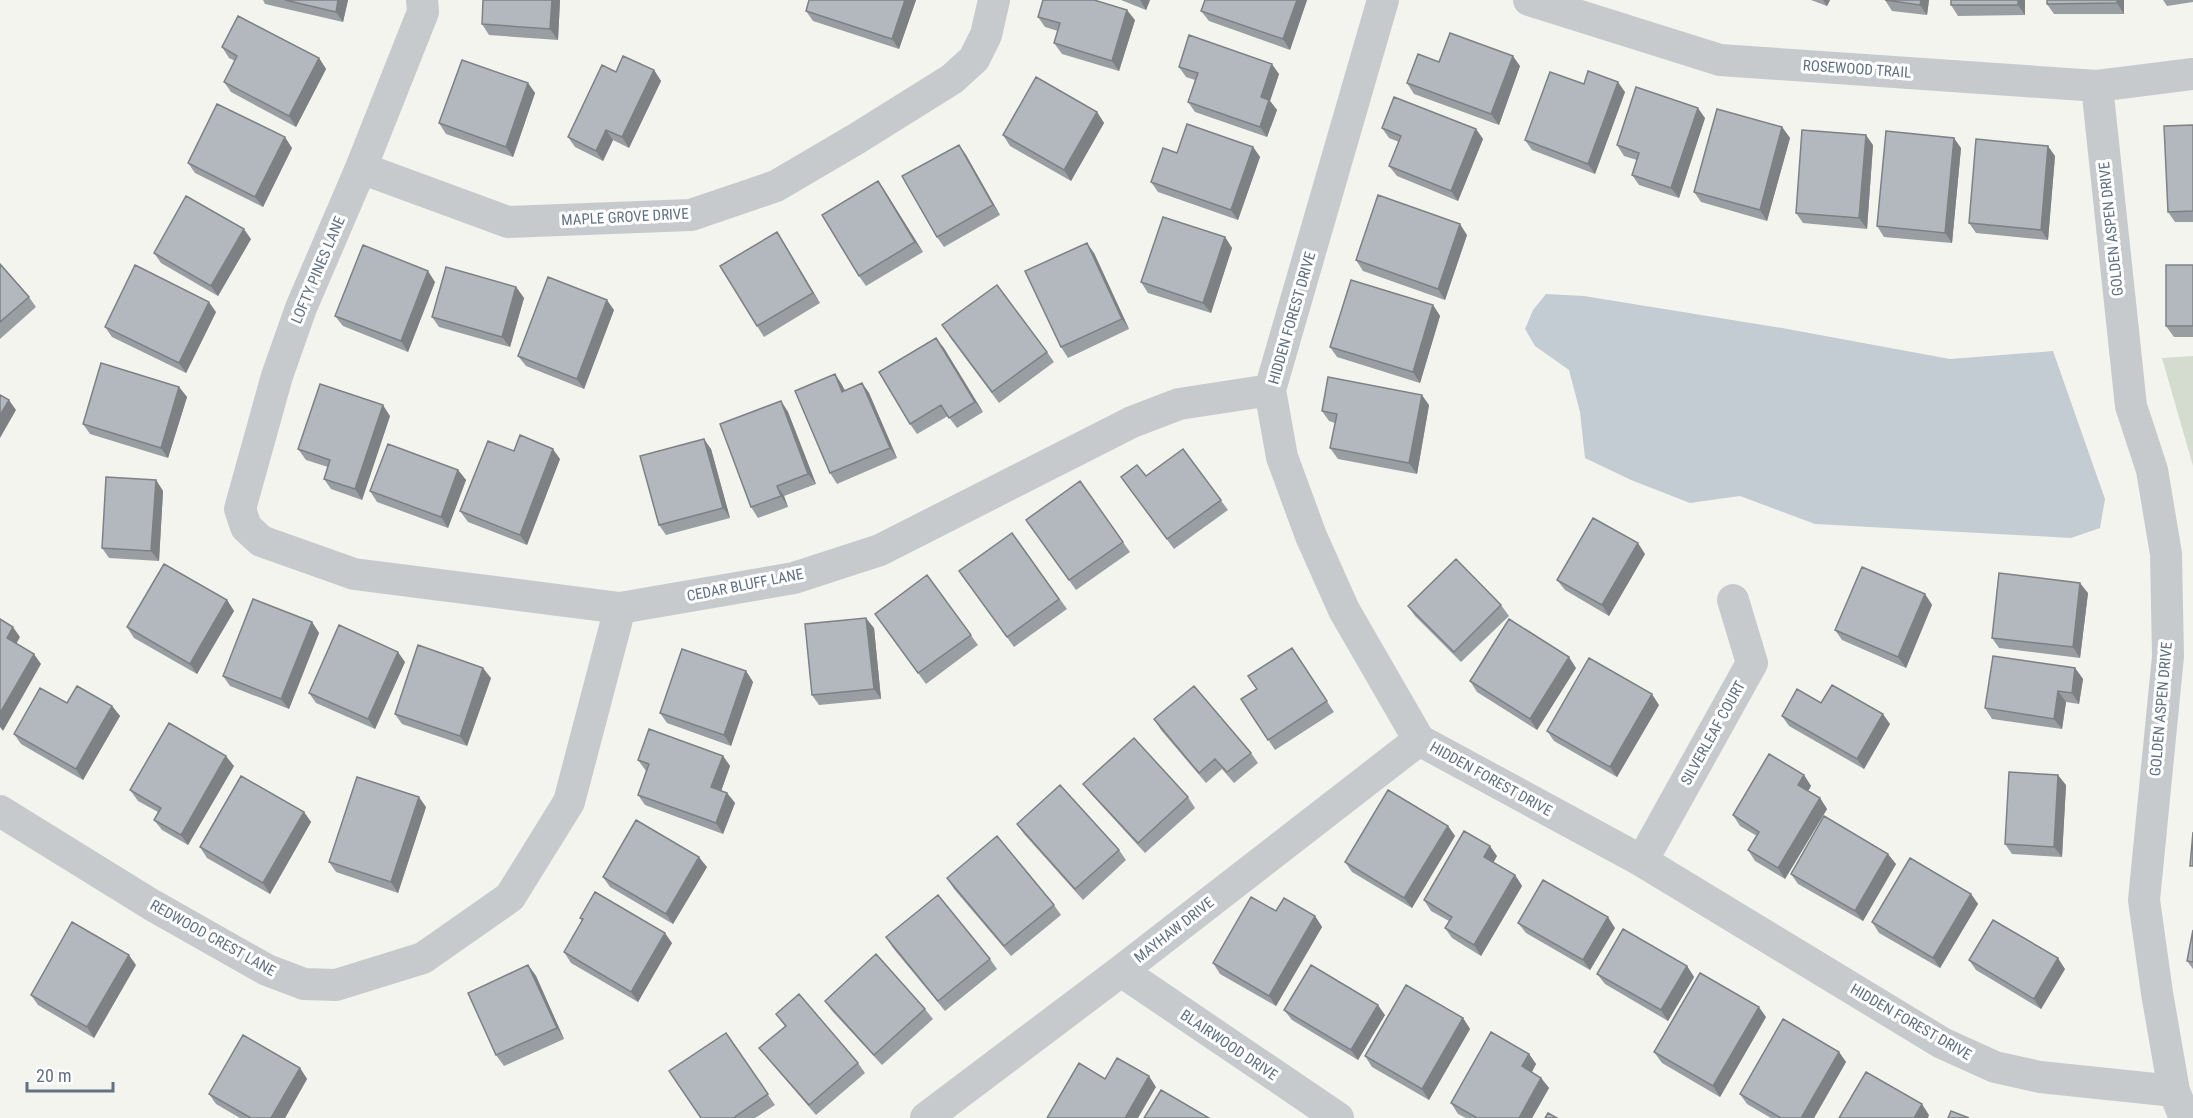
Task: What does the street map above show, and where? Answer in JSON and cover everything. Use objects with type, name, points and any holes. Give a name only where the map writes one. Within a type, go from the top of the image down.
[{"type":"street","name":"LOFTY PINES LANE","points":[[261,541],[246,526],[240,508],[277,376],[301,308],[361,168],[423,12],[422,0]]},
{"type":"street","name":"MAPLE GROVE DRIVE","points":[[361,168],[508,222],[691,215],[776,186],[952,79],[974,59],[986,35],[994,0]]},
{"type":"street","name":"HIDDEN FOREST DRIVE","points":[[1383,0],[1270,390],[1282,457],[1311,536],[1344,610],[1419,740],[1642,861],[1942,1043],[1995,1067],[2180,1104]]},
{"type":"street","name":"ROSEWOOD TRAIL","points":[[1529,0],[1720,60],[2097,86],[2193,74]]},
{"type":"street","name":"GOLDEN ASPEN DRIVE","points":[[2097,86],[2131,406],[2152,470],[2166,554],[2168,656],[2144,900],[2157,993],[2180,1104]]},
{"type":"street","name":"CEDAR BLUFF LANE","points":[[261,541],[354,574],[620,608],[794,578],[880,550],[1132,422],[1179,404],[1270,390]]},
{"type":"street","name":"SILVERLEAF COURT","points":[[1642,861],[1752,663],[1733,600]]},
{"type":"street","name":"REDWOOD CREST LANE","points":[[0,812],[152,905],[267,970],[304,984],[336,985],[423,958],[510,897],[569,802],[620,608]]},
{"type":"street","name":"MAYHAW DRIVE","points":[[926,1118],[1121,971],[1419,740]]},
{"type":"street","name":"BLAIRWOOD DRIVE","points":[[1121,971],[1338,1118]]},
{"type":"shaded area","points":[[1546,294],[1584,296],[1782,328],[1950,359],[2053,351],[2105,499],[2100,528],[2071,538],[1815,524],[1740,496],[1690,503],[1631,480],[1585,458],[1580,412],[1569,370],[1535,346],[1525,329],[1533,310]]},
{"type":"shaded area","points":[[2193,356],[2193,466],[2162,358]]},
{"type":"building","points":[[285,0],[338,0],[336,12]]},
{"type":"building","points":[[483,0],[552,0],[550,29],[482,24]]},
{"type":"building","points":[[809,0],[905,0],[892,39],[806,11]]},
{"type":"building","points":[[1043,0],[1094,0],[1127,10],[1112,61],[1054,43],[1060,23],[1038,17]]},
{"type":"building","points":[[1205,0],[1297,0],[1283,39],[1201,11]]},
{"type":"building","points":[[1885,0],[1921,0],[1920,5]]},
{"type":"building","points":[[1951,0],[2018,0],[2018,5],[1951,5]]},
{"type":"building","points":[[2047,0],[2117,0],[2117,3],[2047,4]]},
{"type":"building","points":[[238,16],[319,58],[289,116],[224,82],[237,56],[222,47]]},
{"type":"building","points":[[1450,33],[1513,56],[1491,114],[1407,83],[1418,54],[1439,62]]},
{"type":"building","points":[[1189,35],[1272,64],[1261,97],[1269,100],[1260,127],[1188,102],[1198,73],[1179,67]]},
{"type":"building","points":[[623,56],[654,70],[622,137],[606,130],[596,151],[568,137],[602,65],[616,72]]},
{"type":"building","points":[[462,60],[528,83],[506,147],[439,123]]},
{"type":"building","points":[[1588,71],[1618,82],[1588,164],[1525,140],[1550,72],[1584,84]]},
{"type":"building","points":[[1036,77],[1097,112],[1064,170],[1003,135]]},
{"type":"building","points":[[1636,87],[1698,108],[1671,188],[1632,175],[1639,153],[1617,145]]},
{"type":"building","points":[[1394,97],[1476,129],[1451,191],[1389,166],[1401,136],[1382,128]]},
{"type":"building","points":[[217,104],[285,137],[255,197],[188,163]]},
{"type":"building","points":[[1717,109],[1782,127],[1760,210],[1694,192]]},
{"type":"building","points":[[1187,124],[1253,147],[1231,210],[1151,182],[1163,148],[1177,153]]},
{"type":"building","points":[[2193,125],[2193,211],[2168,212],[2164,126]]},
{"type":"building","points":[[1802,130],[1866,135],[1859,218],[1796,213]]},
{"type":"building","points":[[1886,131],[1954,138],[1945,233],[1877,226]]},
{"type":"building","points":[[1976,139],[2048,146],[2041,230],[1969,223]]},
{"type":"building","points":[[959,145],[993,205],[937,237],[902,176]]},
{"type":"building","points":[[878,181],[915,242],[859,276],[822,215]]},
{"type":"building","points":[[1378,195],[1460,224],[1438,289],[1356,260]]},
{"type":"building","points":[[186,196],[244,229],[211,286],[154,253]]},
{"type":"building","points":[[1163,217],[1225,237],[1203,303],[1141,282]]},
{"type":"building","points":[[777,232],[813,293],[757,326],[720,266]]},
{"type":"building","points":[[1087,243],[1122,319],[1061,347],[1025,271]]},
{"type":"building","points":[[363,245],[428,271],[401,341],[335,316]]},
{"type":"building","points":[[0,264],[29,297],[0,322]]},
{"type":"building","points":[[135,265],[209,302],[179,363],[105,327]]},
{"type":"building","points":[[2166,265],[2193,265],[2193,326],[2166,326]]},
{"type":"building","points":[[446,267],[516,287],[502,337],[432,317]]},
{"type":"building","points":[[548,277],[607,300],[577,379],[518,356]]},
{"type":"building","points":[[1351,280],[1433,305],[1413,372],[1330,347]]},
{"type":"building","points":[[997,285],[1047,352],[992,392],[942,325]]},
{"type":"building","points":[[936,338],[975,402],[949,418],[941,405],[910,424],[879,372]]},
{"type":"building","points":[[101,363],[179,387],[161,448],[83,424]]},
{"type":"building","points":[[835,374],[842,392],[862,383],[890,448],[830,473],[795,391]]},
{"type":"building","points":[[1328,377],[1422,395],[1409,463],[1330,448],[1337,414],[1322,411]]},
{"type":"building","points":[[320,384],[383,405],[355,489],[324,479],[330,460],[298,449]]},
{"type":"building","points":[[0,395],[9,400],[0,415]]},
{"type":"building","points":[[781,401],[808,474],[777,486],[781,496],[751,507],[720,424]]},
{"type":"building","points":[[520,435],[553,449],[520,535],[460,511],[488,441],[514,451]]},
{"type":"building","points":[[704,439],[723,508],[659,525],[640,456]]},
{"type":"building","points":[[388,444],[458,470],[441,517],[370,491]]},
{"type":"building","points":[[1183,449],[1221,500],[1167,539],[1121,477],[1137,465],[1146,476]]},
{"type":"building","points":[[106,477],[156,480],[151,551],[102,548]]},
{"type":"building","points":[[1080,481],[1123,542],[1069,580],[1026,520]]},
{"type":"building","points":[[1593,518],[1638,543],[1602,605],[1557,580]]},
{"type":"building","points":[[1012,533],[1059,599],[1007,637],[959,571]]},
{"type":"building","points":[[1456,559],[1501,605],[1454,652],[1408,606]]},
{"type":"building","points":[[164,564],[227,600],[190,664],[127,627]]},
{"type":"building","points":[[1862,567],[1925,594],[1898,657],[1835,630]]},
{"type":"building","points":[[1999,573],[2080,583],[2073,647],[1992,638]]},
{"type":"building","points":[[927,575],[971,635],[918,673],[875,614]]},
{"type":"building","points":[[253,599],[312,622],[281,699],[223,676]]},
{"type":"building","points":[[866,618],[874,689],[812,695],[805,624]]},
{"type":"building","points":[[0,619],[13,627],[7,638],[34,654],[0,713]]},
{"type":"building","points":[[1509,619],[1569,657],[1530,719],[1470,681]]},
{"type":"building","points":[[339,625],[398,652],[368,719],[309,693]]},
{"type":"building","points":[[418,645],[483,668],[460,736],[395,714]]},
{"type":"building","points":[[1292,648],[1327,701],[1268,740],[1241,699],[1257,689],[1248,676]]},
{"type":"building","points":[[682,649],[746,671],[724,735],[660,713]]},
{"type":"building","points":[[1993,656],[2075,668],[2072,693],[2058,691],[2054,719],[1985,708]]},
{"type":"building","points":[[1589,658],[1652,694],[1610,767],[1547,731]]},
{"type":"building","points":[[1832,685],[1883,714],[1857,759],[1782,716],[1797,689],[1821,703]]},
{"type":"building","points":[[77,686],[112,706],[76,769],[14,734],[40,688],[67,703]]},
{"type":"building","points":[[1194,686],[1251,753],[1227,772],[1215,759],[1199,773],[1154,719]]},
{"type":"building","points":[[169,723],[226,756],[181,835],[154,820],[161,808],[130,790]]},
{"type":"building","points":[[649,729],[723,756],[711,787],[727,793],[716,823],[638,795],[649,764],[638,760]]},
{"type":"building","points":[[1134,738],[1188,797],[1138,843],[1083,784]]},
{"type":"building","points":[[1769,754],[1804,775],[1798,785],[1820,798],[1778,868],[1748,850],[1759,832],[1733,815]]},
{"type":"building","points":[[2009,772],[2058,775],[2054,847],[2005,844]]},
{"type":"building","points":[[241,776],[304,812],[263,883],[200,847]]},
{"type":"building","points":[[357,777],[419,797],[391,882],[329,862]]},
{"type":"building","points":[[1060,785],[1119,850],[1075,889],[1017,824]]},
{"type":"building","points":[[1388,790],[1448,826],[1404,898],[1345,862]]},
{"type":"building","points":[[1824,816],[1888,854],[1855,911],[1791,874]]},
{"type":"building","points":[[636,820],[699,857],[666,914],[603,877]]},
{"type":"building","points":[[1464,831],[1490,846],[1484,857],[1515,875],[1474,945],[1445,928],[1452,917],[1424,900]]},
{"type":"building","points":[[2193,832],[2193,866],[2190,866]]},
{"type":"building","points":[[997,836],[1054,905],[1004,946],[947,878]]},
{"type":"building","points":[[1910,858],[1971,894],[1933,958],[1872,922]]},
{"type":"building","points":[[1543,880],[1608,917],[1583,960],[1518,923]]},
{"type":"building","points":[[595,892],[665,933],[631,992],[564,952]]},
{"type":"building","points":[[938,895],[990,959],[938,1001],[886,937]]},
{"type":"building","points":[[1251,897],[1276,911],[1284,898],[1315,916],[1269,996],[1213,963]]},
{"type":"building","points":[[1993,920],[2058,958],[2034,999],[1969,960]]},
{"type":"building","points":[[72,922],[129,955],[87,1027],[31,995]]},
{"type":"building","points":[[1623,929],[1687,966],[1661,1010],[1597,974]]},
{"type":"building","points":[[2193,930],[2193,962],[2187,961]]},
{"type":"building","points":[[876,954],[925,1009],[874,1055],[825,1001]]},
{"type":"building","points":[[528,965],[557,1028],[496,1055],[468,993]]},
{"type":"building","points":[[1311,965],[1378,1005],[1351,1050],[1284,1010]]},
{"type":"building","points":[[1700,973],[1759,1007],[1713,1086],[1654,1052]]},
{"type":"building","points":[[1406,985],[1463,1018],[1422,1089],[1365,1056]]},
{"type":"building","points":[[799,994],[858,1063],[809,1105],[759,1048],[786,1026],[776,1014]]},
{"type":"building","points":[[1783,1019],[1839,1052],[1801,1118],[1781,1118],[1740,1094]]},
{"type":"building","points":[[1491,1032],[1529,1054],[1522,1066],[1541,1078],[1519,1118],[1477,1118],[1451,1103]]},
{"type":"building","points":[[726,1033],[768,1094],[733,1118],[701,1118],[669,1071]]},
{"type":"building","points":[[243,1035],[300,1068],[271,1118],[251,1118],[209,1094]]},
{"type":"building","points":[[1117,1058],[1149,1076],[1125,1118],[1047,1118],[1079,1063],[1105,1079]]},
{"type":"building","points":[[1866,1072],[1922,1104],[1914,1118],[1839,1118]]},
{"type":"building","points":[[1161,1090],[1209,1118],[1144,1118]]},
{"type":"building","points":[[1951,1111],[1969,1118],[1948,1118]]},
{"type":"building","points":[[1548,1113],[1557,1118],[1545,1118]]}]
